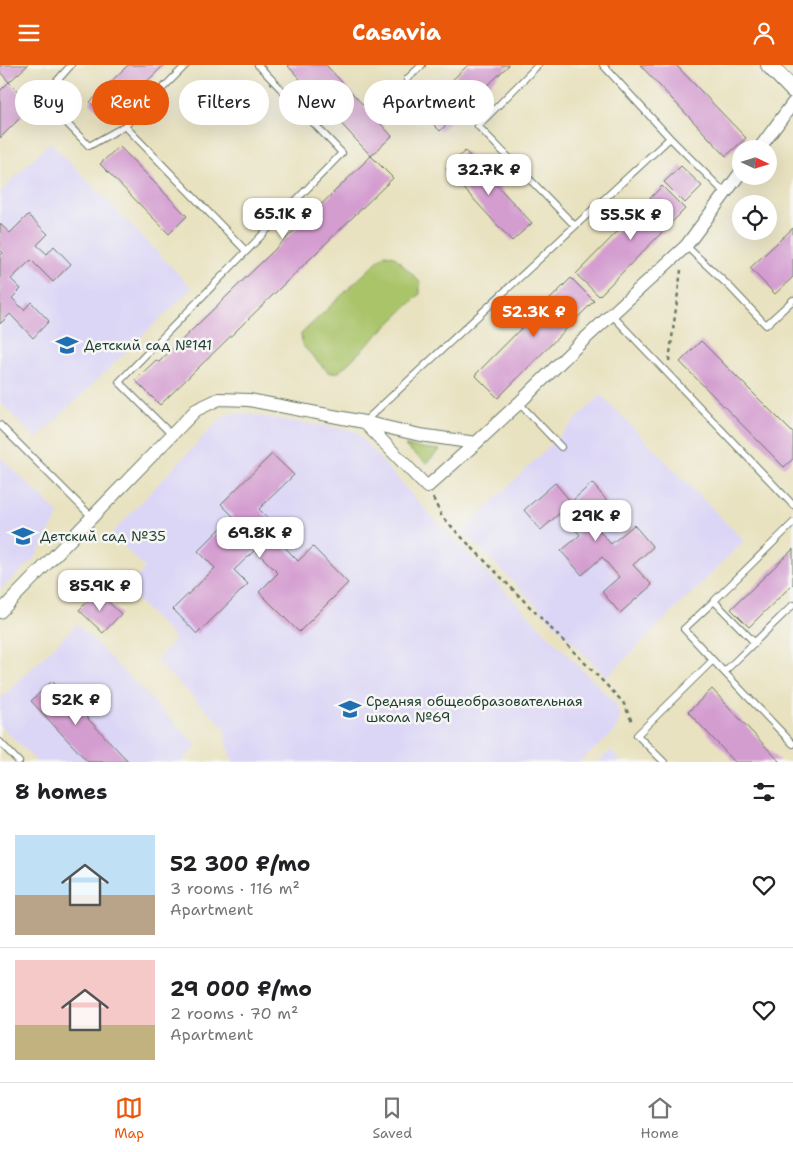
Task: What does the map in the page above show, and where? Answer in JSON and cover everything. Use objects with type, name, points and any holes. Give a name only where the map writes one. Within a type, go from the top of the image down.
[{"type":"street","points":[[769,65],[793,90]]},
{"type":"street","points":[[766,140],[793,103]]},
{"type":"street","points":[[364,422],[428,487],[519,403],[576,347],[690,250],[732,184]]},
{"type":"street","points":[[0,612],[196,410],[219,399],[249,400],[364,422],[420,435],[476,443]]},
{"type":"lane","points":[[71,65],[42,98],[89,146],[125,126],[186,65]]},
{"type":"lane","points":[[172,435],[119,381],[342,153],[258,65]]},
{"type":"lane","points":[[407,79],[422,65]]},
{"type":"lane","points":[[538,65],[478,126],[575,226]]},
{"type":"lane","points":[[603,65],[670,138],[725,193]]},
{"type":"lane","points":[[125,126],[246,251]]},
{"type":"lane","points":[[364,422],[670,138]]},
{"type":"lane","points":[[690,250],[730,287],[766,325],[793,300]]},
{"type":"lane","points":[[612,315],[793,505]]},
{"type":"lane","points":[[519,403],[560,447]]},
{"type":"lane","points":[[0,425],[93,518]]},
{"type":"lane","points":[[793,523],[684,629],[793,744]]},
{"type":"lane","points":[[714,601],[754,643]]},
{"type":"lane","points":[[724,673],[793,605]]},
{"type":"lane","points":[[664,762],[637,735],[713,660]]},
{"type":"lane","points":[[1,744],[19,762]]},
{"type":"path","points":[[663,369],[670,359],[681,269],[690,250]]},
{"type":"path","points":[[428,487],[442,517],[624,702],[637,735]]},
{"type":"shaded area","name":"Детский сад №141","points":[[50,142],[192,288],[36,439],[0,402],[0,192]]},
{"type":"shaded area","points":[[601,395],[744,541],[607,677],[463,531]]},
{"type":"shaded area","points":[[241,413],[355,431],[432,517],[616,704],[620,718],[615,732],[579,762],[232,762],[224,732],[226,729],[156,661],[175,639],[127,590],[145,568],[111,534],[220,419],[229,414]]},
{"type":"shaded area","name":"Детский сад №35","points":[[0,456],[59,514],[35,558],[0,590]]},
{"type":"shaded area","points":[[77,624],[197,746],[181,762],[37,762],[0,725],[0,699]]},
{"type":"shaded area","name":"Средняя общеобразовательная школа №69","points":[[611,750],[621,762],[597,762]]},
{"type":"green space","points":[[385,254],[394,256],[420,282],[420,294],[339,372],[329,373],[302,345],[301,334]]},
{"type":"green space","points":[[405,446],[440,450],[426,463]]},
{"type":"building","points":[[0,65],[28,65],[9,82],[0,72]]},
{"type":"building","points":[[128,65],[164,65],[148,80],[113,80]]},
{"type":"building","points":[[287,65],[326,65],[340,80],[301,80]]},
{"type":"building","points":[[468,65],[509,65],[493,80],[452,80]]},
{"type":"building","points":[[640,65],[676,65],[746,138],[744,140],[732,140],[732,151],[726,156]]},
{"type":"building","points":[[9,82],[15,88],[15,123],[0,138],[0,91]]},
{"type":"building","points":[[354,95],[364,106],[364,125],[382,125],[392,136],[371,156],[342,125],[354,125]]},
{"type":"building","points":[[434,125],[446,125],[440,131]]},
{"type":"building","points":[[119,146],[187,216],[169,234],[100,164]]},
{"type":"building","points":[[465,151],[532,223],[512,241],[446,169]]},
{"type":"building","points":[[371,156],[393,178],[160,405],[135,380],[156,360],[159,362]]},
{"type":"building","points":[[681,166],[702,186],[685,203],[664,182]]},
{"type":"building","points":[[662,186],[685,209],[599,296],[576,274]]},
{"type":"building","points":[[28,215],[48,234],[37,245],[47,254],[54,246],[71,264],[53,282],[31,260],[11,279],[21,289],[12,298],[24,310],[31,302],[49,321],[33,338],[10,314],[0,324],[0,256],[3,253],[0,250],[0,224],[10,233]]},
{"type":"building","points":[[793,228],[793,277],[775,294],[750,268]]},
{"type":"building","points":[[571,278],[594,301],[498,398],[475,375]]},
{"type":"building","points":[[701,341],[793,433],[793,459],[784,467],[680,362]]},
{"type":"building","points":[[272,454],[294,475],[259,509],[281,532],[276,538],[298,561],[313,547],[348,583],[299,632],[259,592],[278,573],[255,550],[234,570],[248,584],[197,634],[173,609],[215,568],[198,551],[233,516],[221,504]]},
{"type":"building","points":[[555,483],[571,502],[592,483],[608,502],[589,519],[611,544],[634,525],[653,547],[633,565],[652,585],[620,613],[602,592],[619,577],[602,557],[582,575],[561,551],[580,535],[561,512],[541,530],[524,510]]},
{"type":"building","points":[[793,549],[793,584],[749,627],[731,609]]},
{"type":"building","points":[[97,591],[121,614],[103,633],[79,610]]},
{"type":"building","points":[[52,681],[129,762],[88,762],[31,701]]},
{"type":"building","points":[[712,689],[780,762],[735,762],[688,712]]},
{"type":"place","name":"Детский сад №141","points":[[67,345]]},
{"type":"place","name":"Детский сад №35","points":[[23,536]]},
{"type":"place","name":"Средняя общеобразовательная школа №69","points":[[350,709]]}]
